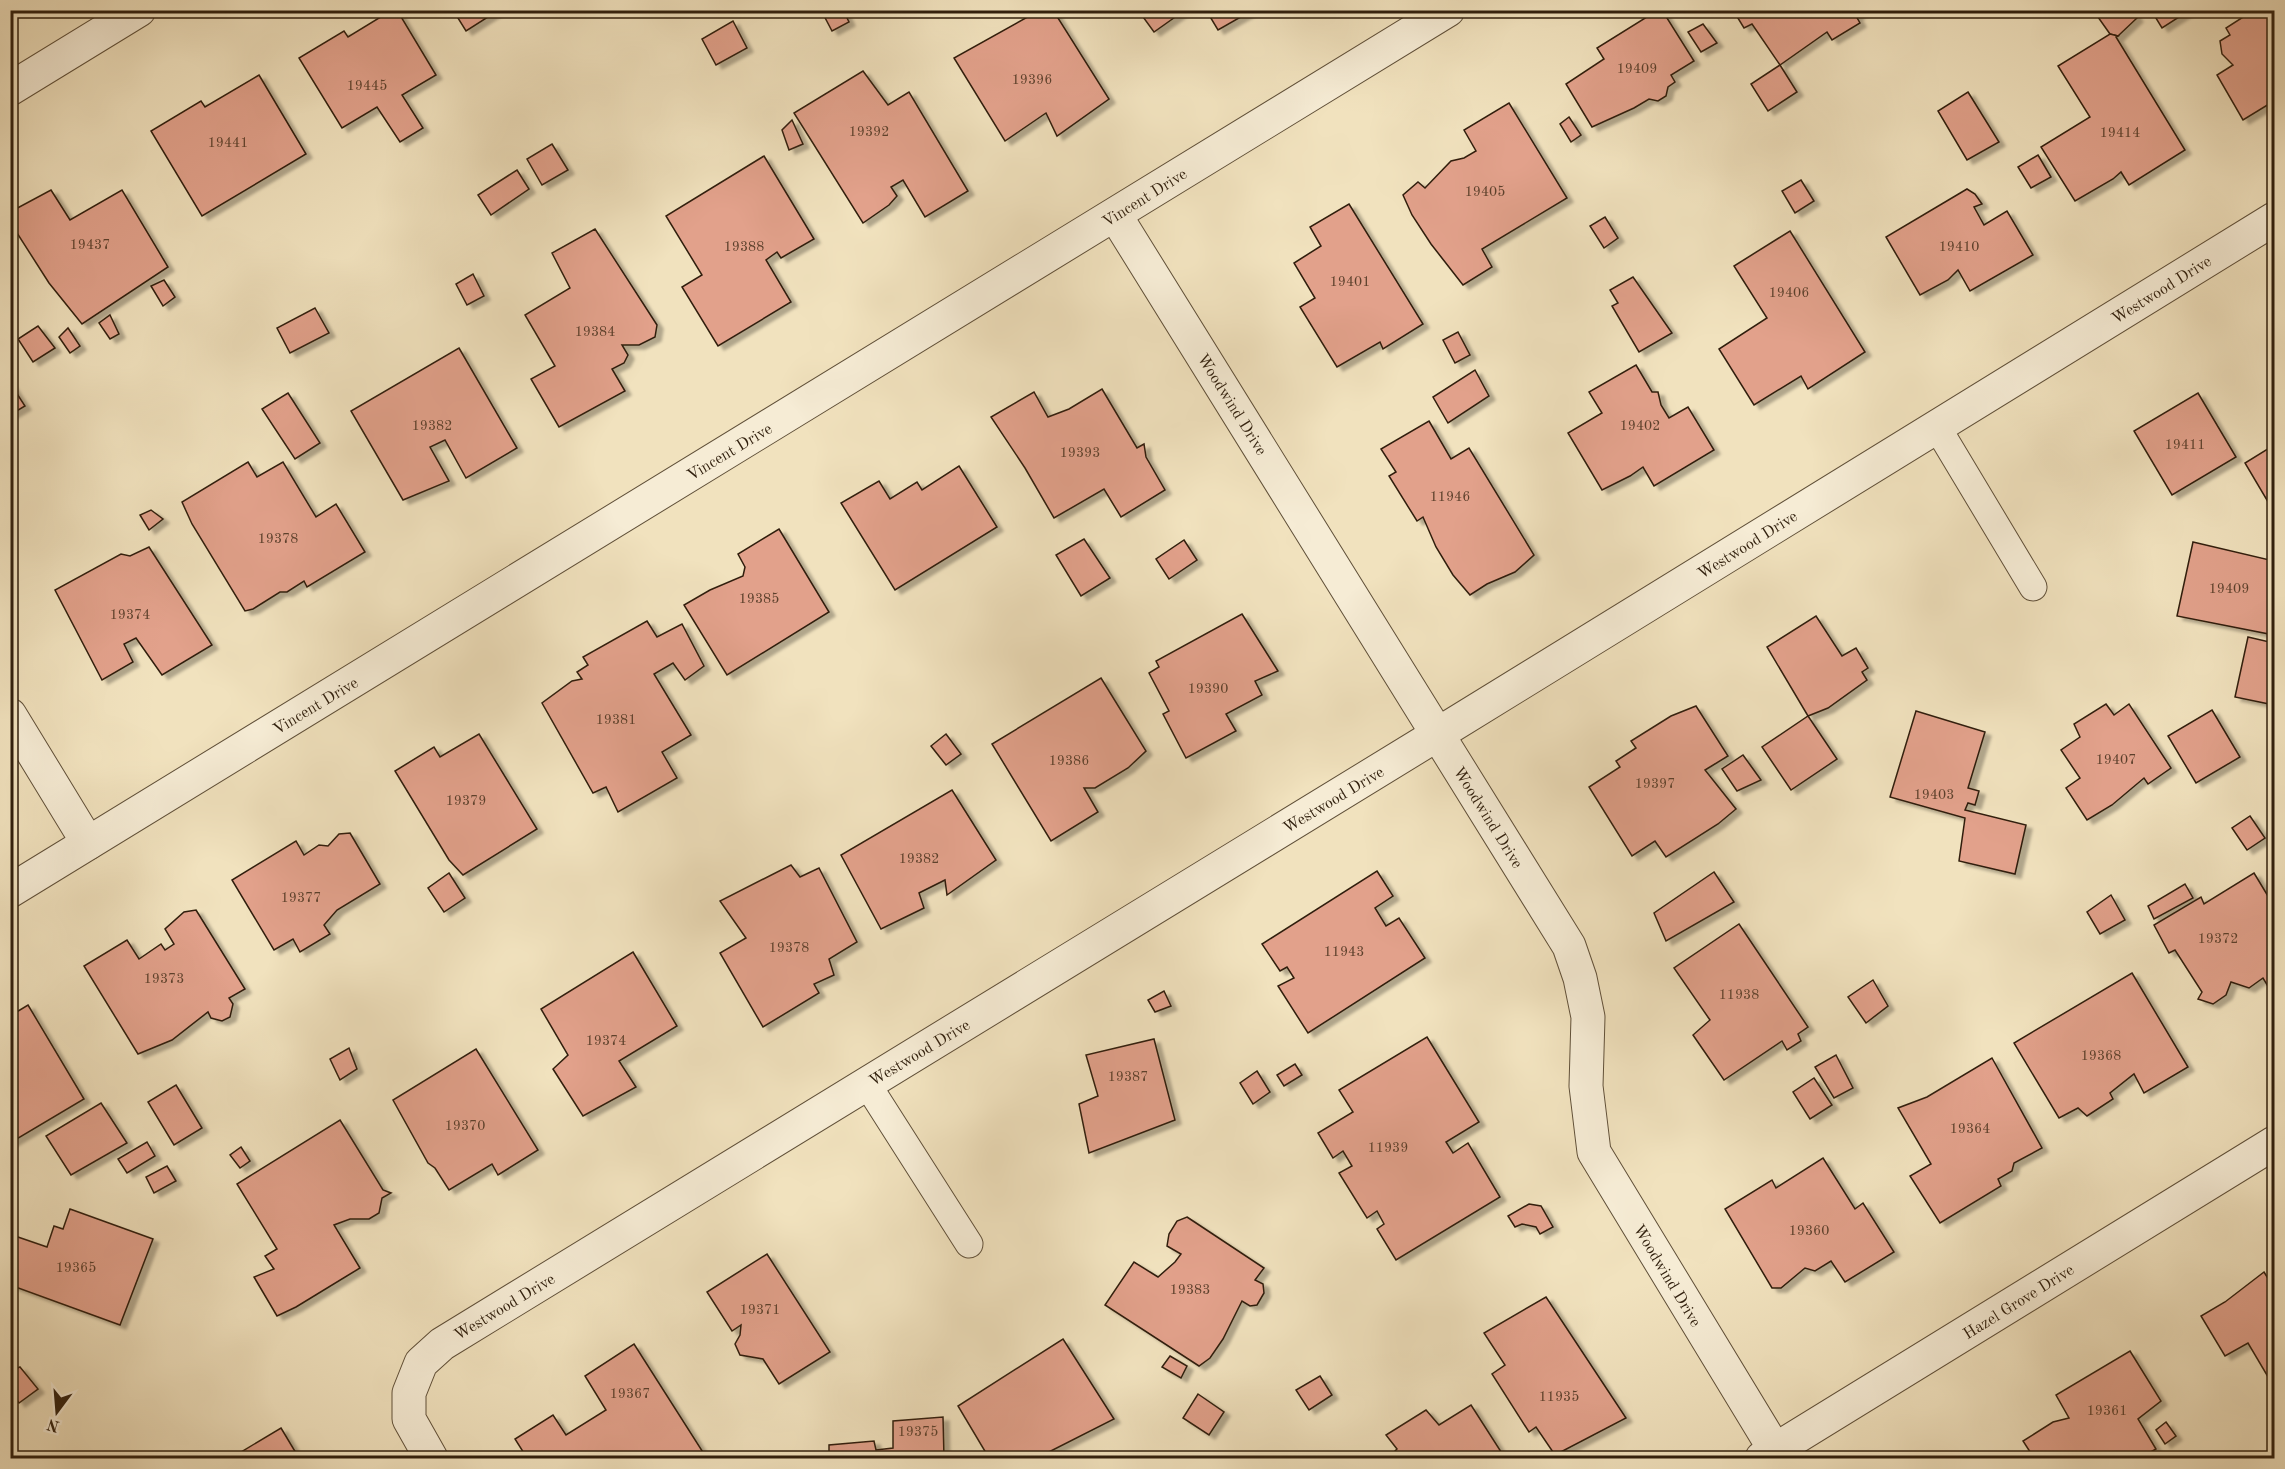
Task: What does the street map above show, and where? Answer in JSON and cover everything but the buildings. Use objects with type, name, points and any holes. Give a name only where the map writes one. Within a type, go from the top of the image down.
[{"type":"street","points":[[10,89],[139,10]]},
{"type":"street","name":"Vincent Drive","points":[[10,891],[1448,10]]},
{"type":"street","name":"Woodwind Drive","points":[[1115,215],[1569,946],[1580,978],[1588,1017],[1586,1086],[1594,1152],[1768,1454]]},
{"type":"street","name":"Westwood Drive","points":[[430,1458],[409,1419],[409,1393],[421,1363],[442,1344],[2274,219]]},
{"type":"street","points":[[10,716],[88,843]]},
{"type":"street","name":"Hazel Grove Drive","points":[[1768,1454],[2274,1143]]},
{"type":"lane","points":[[1937,427],[2033,587]]},
{"type":"lane","points":[[867,1084],[969,1244]]}]
